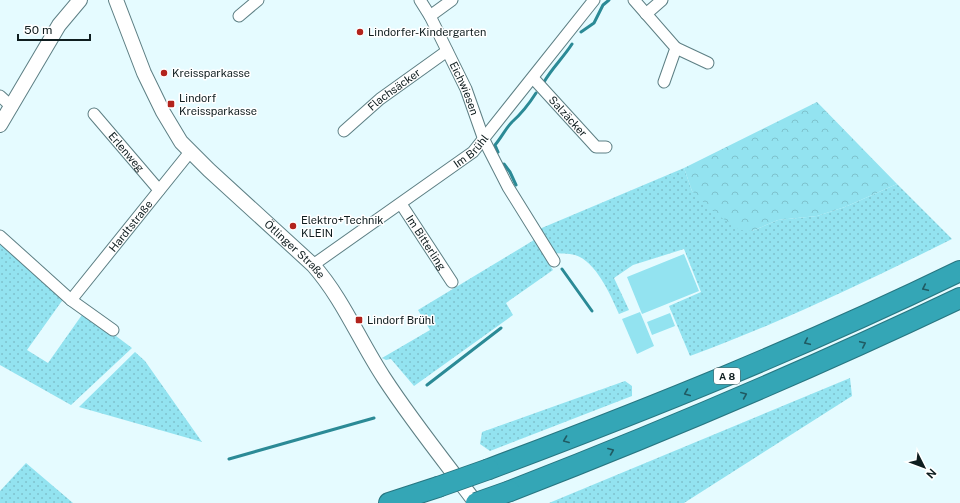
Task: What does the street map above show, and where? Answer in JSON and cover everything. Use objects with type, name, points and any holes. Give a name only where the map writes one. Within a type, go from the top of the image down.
[{"type":"highway","name":"A 8","points":[[389,503],[489,469],[641,412],[799,346],[960,271]]},
{"type":"highway","name":"A 8","points":[[476,503],[655,434],[862,344],[960,298]]},
{"type":"street","points":[[0,125],[59,25],[80,0]]},
{"type":"street","name":"Ötlinger Straße","points":[[116,0],[144,73],[163,112],[181,142],[313,265],[339,299],[384,378],[476,503]]},
{"type":"street","points":[[239,16],[258,0]]},
{"type":"street","name":"Eichwiesen","points":[[420,0],[430,16],[466,89],[484,140],[511,193],[554,261]]},
{"type":"street","points":[[430,16],[452,0]]},
{"type":"street","name":"Im Brühl","points":[[313,265],[473,152],[594,0]]},
{"type":"street","points":[[634,0],[676,48],[708,63]]},
{"type":"street","points":[[646,14],[662,0]]},
{"type":"street","points":[[664,82],[676,48]]},
{"type":"street","name":"Flachsäcker","points":[[344,131],[380,99],[447,51]]},
{"type":"street","name":"Salzäcker","points":[[533,78],[596,147],[606,147]]},
{"type":"street","points":[[0,96],[12,107]]},
{"type":"street","name":"Erlenweg","points":[[94,114],[159,190]]},
{"type":"street","name":"Hardtstraße","points":[[71,300],[190,152]]},
{"type":"street","name":"Im Bitterling","points":[[400,204],[452,282]]},
{"type":"street","points":[[0,236],[71,300],[113,330]]},
{"type":"green space","points":[[817,102],[897,184],[845,207],[817,216],[778,220],[752,231],[740,230],[716,214],[692,191],[684,168]]},
{"type":"green space","points":[[684,168],[692,191],[752,231],[778,220],[817,216],[845,207],[897,184],[952,239],[822,301],[757,330],[690,356],[669,306],[701,292],[684,249],[633,265],[614,278],[629,310],[619,314],[602,280],[590,264],[575,255],[553,253],[537,230]]},
{"type":"green space","points":[[534,240],[553,270],[506,303],[513,315],[414,386],[391,359],[386,360],[382,358],[430,330],[418,310]]},
{"type":"green space","points":[[0,241],[64,298],[27,350],[48,363],[84,312],[132,348],[71,405],[0,365]]},
{"type":"green space","points":[[684,254],[699,291],[642,314],[627,277]]},
{"type":"green space","points":[[640,312],[654,346],[637,354],[622,319]]},
{"type":"green space","points":[[670,313],[675,326],[652,335],[647,322]]},
{"type":"green space","points":[[135,352],[145,361],[202,442],[79,407]]},
{"type":"green space","points":[[850,378],[852,396],[684,503],[549,503]]},
{"type":"green space","points":[[625,381],[632,386],[632,396],[490,451],[480,444],[482,432]]},
{"type":"green space","points":[[26,463],[73,503],[0,503],[0,491]]},
{"type":"waterway","points":[[581,32],[594,23],[603,5],[609,0]]},
{"type":"waterway","points":[[544,82],[572,44]]},
{"type":"waterway","points":[[498,152],[495,145],[510,124],[525,109],[536,93]]},
{"type":"waterway","points":[[504,164],[510,172],[516,185]]},
{"type":"waterway","points":[[562,269],[592,311]]},
{"type":"waterway","points":[[427,385],[501,328]]},
{"type":"waterway","points":[[229,459],[374,418]]},
{"type":"place","name":"Lindorfer-Kindergarten","points":[[360,32]]},
{"type":"place","name":"Kreissparkasse","points":[[164,73]]},
{"type":"place","name":"Lindorf Kreissparkasse","points":[[171,104]]},
{"type":"place","name":"Elektro+Technik KLEIN","points":[[293,226]]},
{"type":"place","name":"Lindorf Brühl","points":[[359,320]]}]
